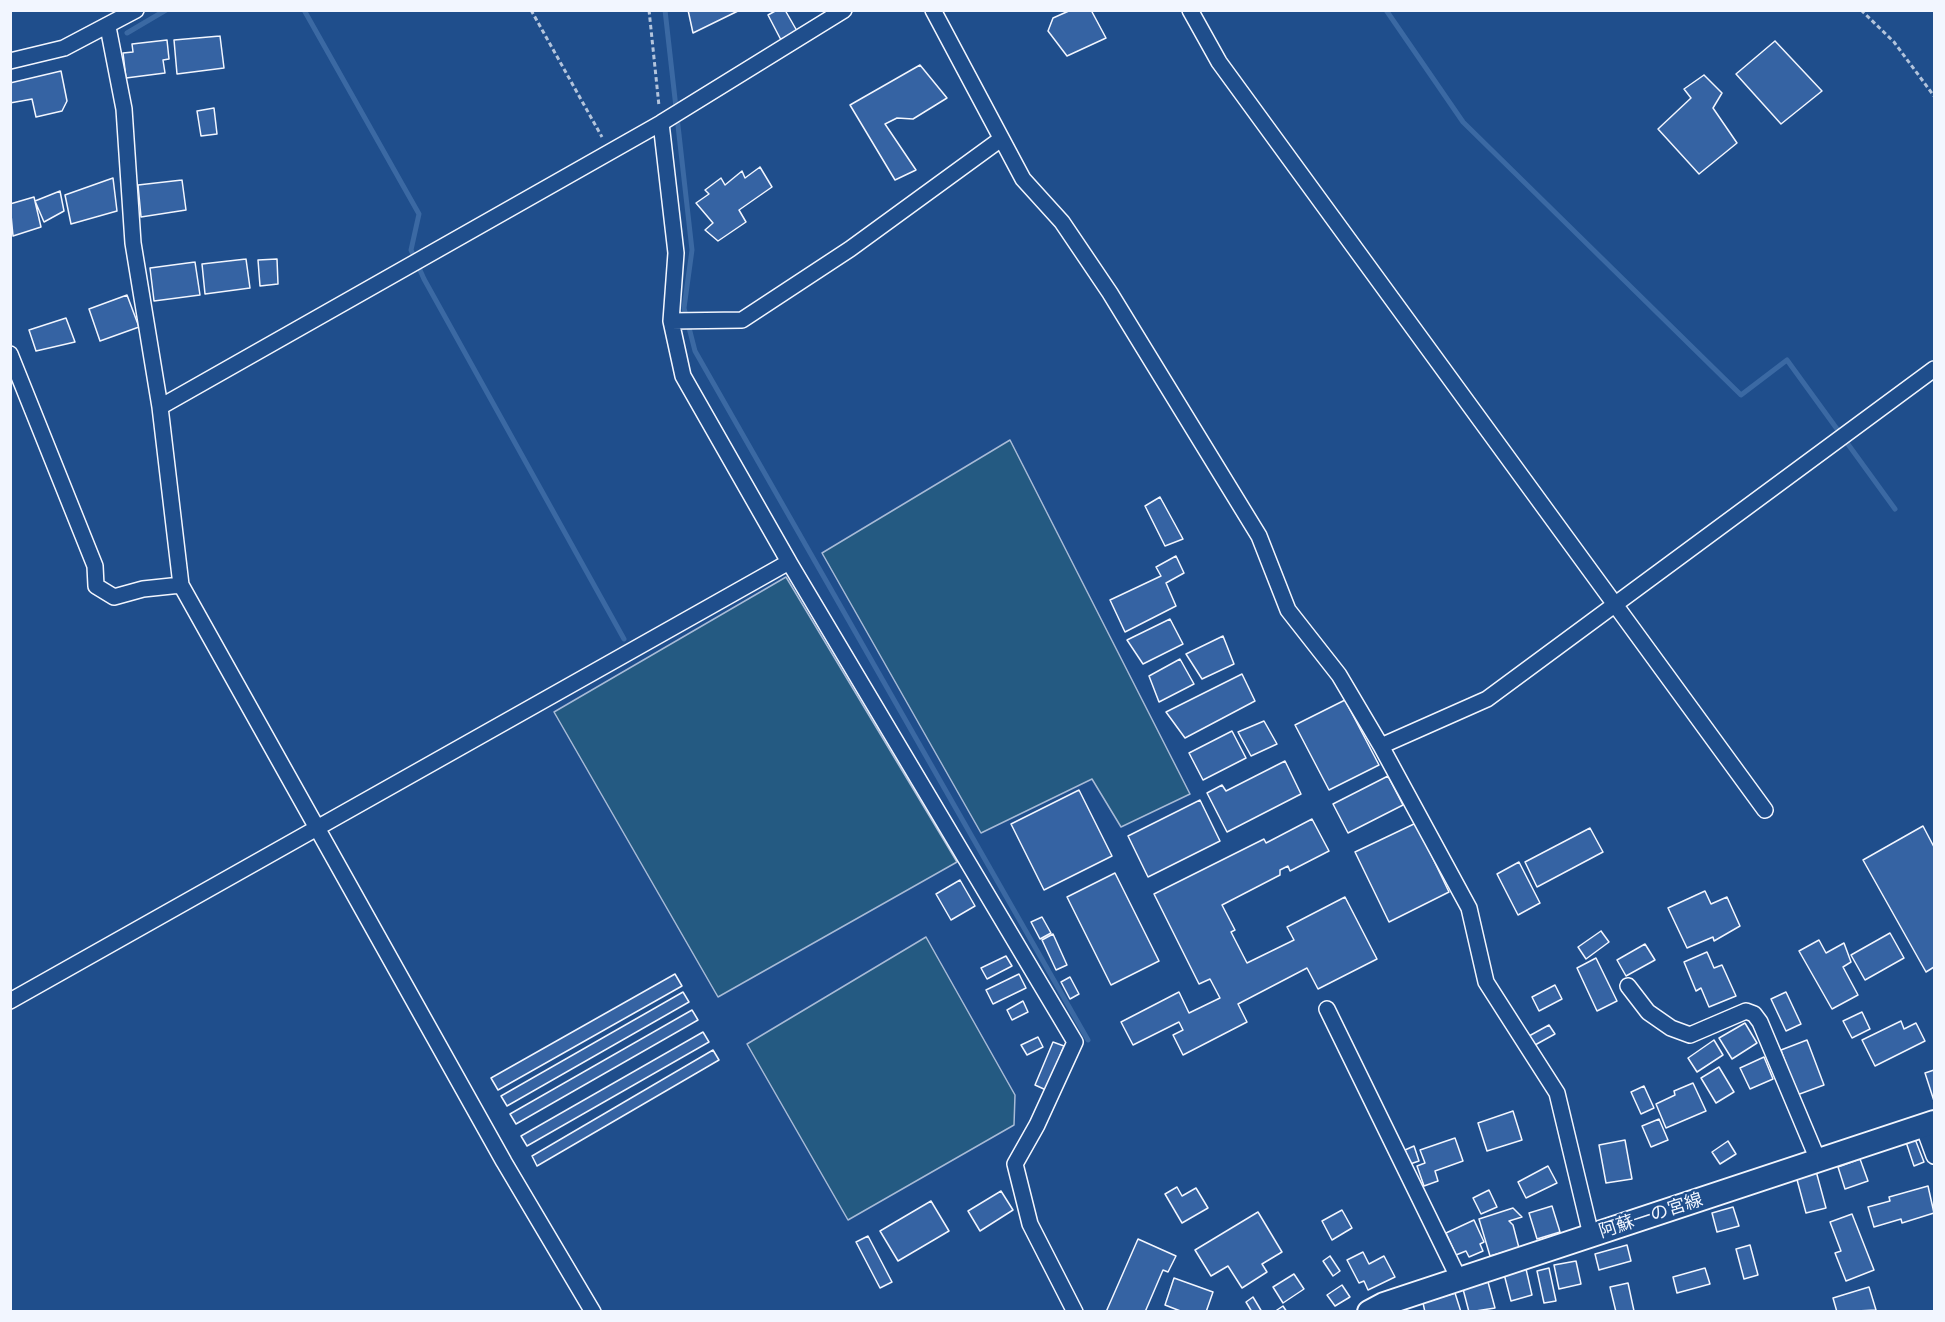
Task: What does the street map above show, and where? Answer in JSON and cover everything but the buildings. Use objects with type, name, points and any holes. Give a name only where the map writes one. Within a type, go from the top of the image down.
[{"type":"main road","name":"阿蘇一の宮線","points":[[1369,1311],[1459,1279],[1929,1124]]},
{"type":"street","points":[[10,61],[64,48],[108,27],[136,10]]},
{"type":"street","points":[[160,407],[661,123],[844,10]]},
{"type":"street","points":[[933,10],[1023,179],[1062,222],[1110,293],[1259,536],[1288,610],[1339,675],[1381,746],[1469,908],[1486,982],[1557,1093],[1591,1235]]},
{"type":"street","points":[[1190,10],[1219,62],[1766,810]]},
{"type":"street","points":[[108,27],[124,109],[133,243],[160,407],[181,585],[504,1162],[593,1311]]},
{"type":"street","points":[[661,123],[676,253],[671,321],[683,376],[789,562],[1075,1042],[1037,1125],[1015,1164],[1030,1224],[1075,1311]]},
{"type":"street","points":[[671,321],[742,320],[850,249],[1001,139]]},
{"type":"street","points":[[10,354],[95,566],[96,586],[114,597],[143,589],[181,585]]},
{"type":"street","points":[[1381,746],[1487,699],[1935,369]]},
{"type":"street","points":[[10,1001],[789,562]]},
{"type":"street","points":[[1628,986],[1648,1012],[1671,1028],[1690,1035],[1746,1011],[1754,1014],[1761,1022],[1818,1160]]},
{"type":"street","points":[[1327,1009],[1459,1279]]},
{"type":"street","points":[[1929,1124],[1935,1156]]},
{"type":"path","points":[[531,10],[610,152]]},
{"type":"path","points":[[649,10],[661,123]]},
{"type":"path","points":[[1861,10],[1894,42],[1935,96]]},
{"type":"shaded area","points":[[1010,440],[1190,794],[1121,827],[1092,779],[981,833],[822,553]]},
{"type":"shaded area","points":[[786,577],[957,862],[718,997],[554,712]]},
{"type":"shaded area","points":[[926,937],[1015,1095],[1014,1125],[848,1220],[747,1044]]},
{"type":"waterway","points":[[127,33],[166,10]]},
{"type":"waterway","points":[[304,10],[419,214],[411,250],[424,279],[624,639]]},
{"type":"waterway","points":[[665,10],[692,250],[684,308],[695,351],[1088,1040]]},
{"type":"waterway","points":[[1386,10],[1463,122],[1741,395],[1787,360],[1895,509]]}]
